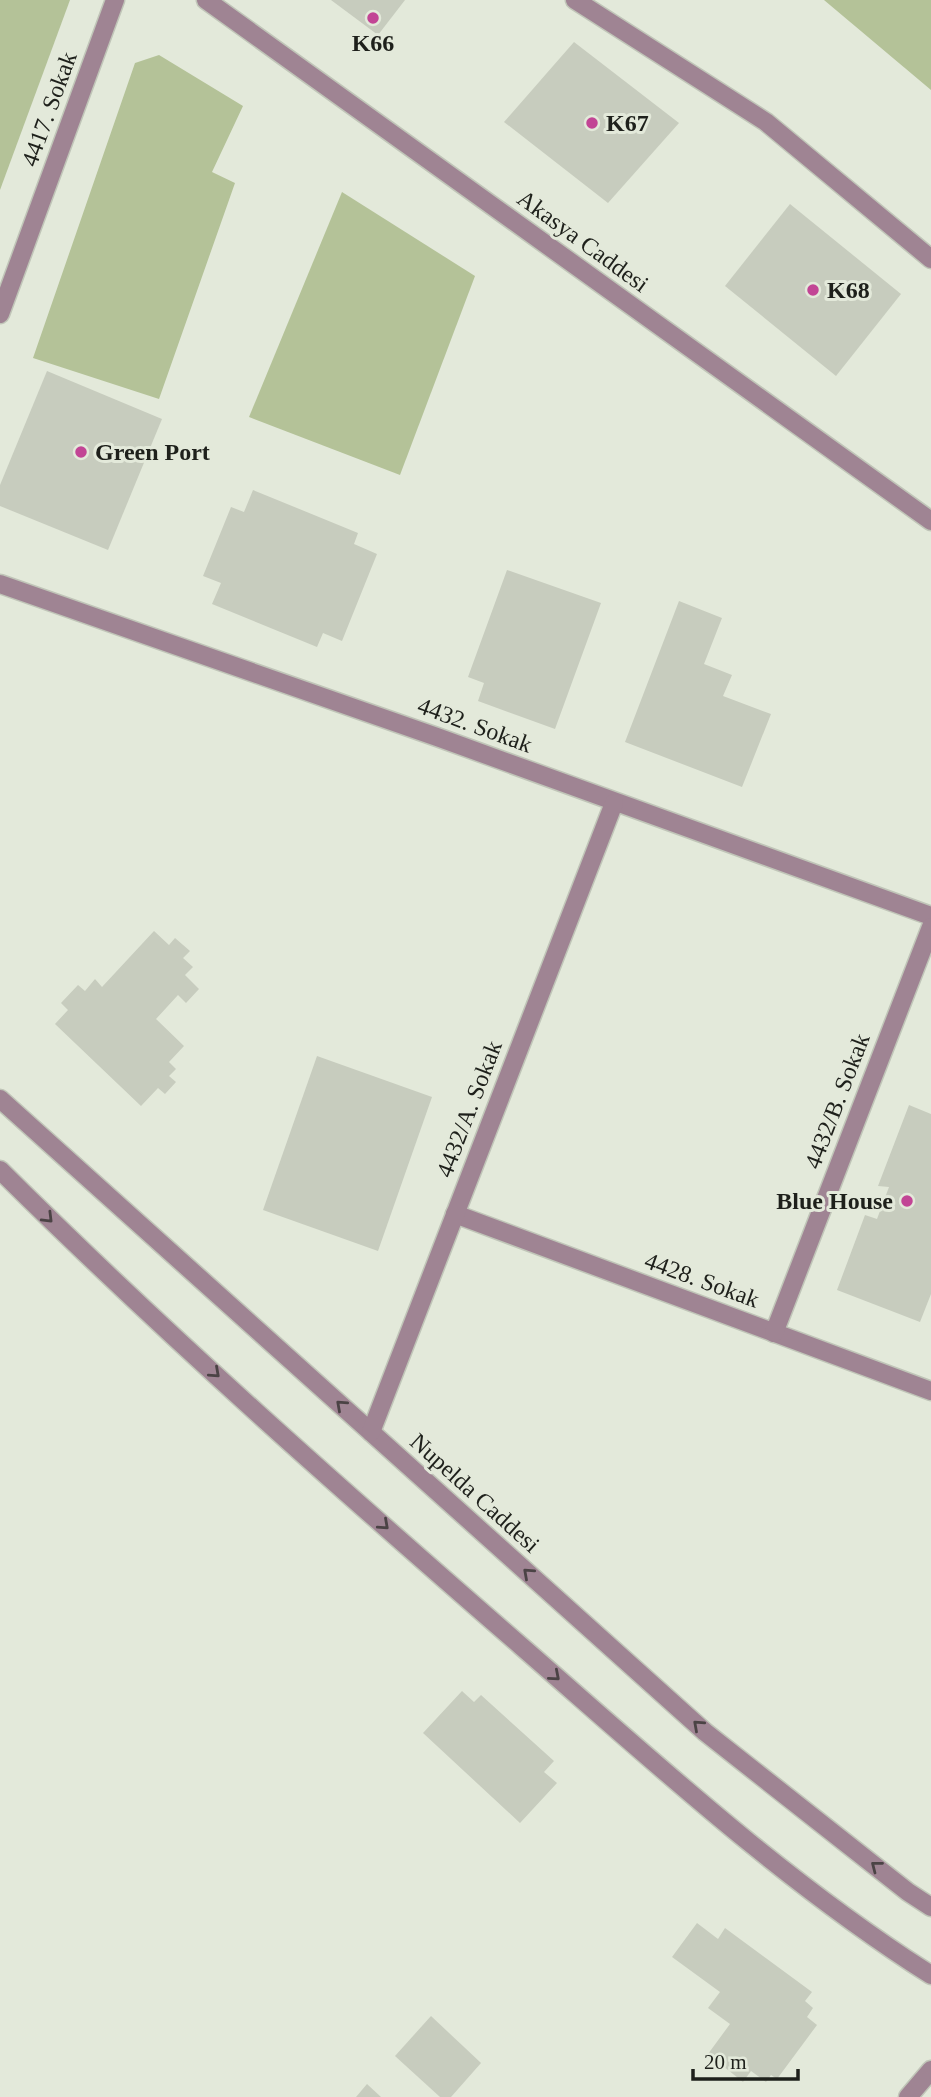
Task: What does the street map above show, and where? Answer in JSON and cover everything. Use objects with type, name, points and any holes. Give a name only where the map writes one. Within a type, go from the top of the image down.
[{"type":"street","name":"4417. Sokak","points":[[0,314],[115,0]]},
{"type":"street","name":"Akasya Caddesi","points":[[206,0],[931,521]]},
{"type":"street","points":[[575,0],[766,122],[931,258]]},
{"type":"street","name":"4432. Sokak","points":[[0,584],[437,737],[931,916]]},
{"type":"street","name":"4432/A. Sokak","points":[[371,1432],[614,803]]},
{"type":"street","name":"4432/B. Sokak","points":[[774,1333],[931,927]]},
{"type":"street","name":"Nupelda Caddesi","points":[[0,1099],[705,1732],[908,1892],[931,1907]]},
{"type":"street","points":[[0,1170],[121,1289],[460,1594],[700,1802],[868,1935],[931,1975]]},
{"type":"street","name":"4428. Sokak","points":[[455,1214],[931,1391]]},
{"type":"street","points":[[908,2097],[931,2070]]},
{"type":"green space","points":[[0,0],[70,0],[0,190]]},
{"type":"green space","points":[[824,0],[931,0],[931,90]]},
{"type":"green space","points":[[159,55],[243,106],[212,172],[235,183],[159,399],[33,358],[135,63]]},
{"type":"green space","points":[[342,192],[475,276],[400,475],[249,417]]},
{"type":"building","name":"K66","points":[[331,0],[405,0],[378,35]]},
{"type":"building","name":"K67","points":[[574,42],[679,123],[608,203],[504,122]]},
{"type":"building","name":"K68","points":[[790,204],[901,294],[836,376],[725,286]]},
{"type":"building","name":"Green Port","points":[[47,371],[162,419],[108,550],[0,506],[0,485]]},
{"type":"building","points":[[253,490],[358,533],[354,544],[377,554],[342,641],[323,633],[317,647],[212,604],[221,583],[203,576],[231,507],[244,512]]},
{"type":"building","points":[[507,570],[601,603],[555,729],[478,701],[484,683],[468,677]]},
{"type":"building","points":[[679,601],[722,618],[704,664],[732,675],[723,696],[771,714],[742,787],[625,742]]},
{"type":"building","points":[[154,931],[169,945],[175,938],[190,951],[183,958],[193,967],[185,975],[199,989],[186,1003],[178,995],[156,1019],[184,1046],[169,1062],[176,1069],[169,1076],[176,1082],[165,1094],[158,1088],[141,1106],[55,1024],[68,1010],[61,1003],[78,985],[85,991],[95,979],[102,987]]},
{"type":"building","points":[[317,1056],[432,1097],[378,1251],[263,1210]]},
{"type":"building","name":"Blue House","points":[[909,1105],[931,1114],[931,1294],[920,1322],[837,1290],[865,1215],[877,1219],[889,1187],[878,1186]]},
{"type":"building","points":[[462,1691],[474,1702],[481,1695],[554,1761],[544,1772],[557,1783],[520,1823],[423,1733]]},
{"type":"building","points":[[697,1923],[718,1939],[725,1928],[812,1992],[805,2001],[813,2008],[807,2017],[817,2025],[777,2079],[771,2075],[766,2082],[751,2071],[743,2082],[708,2054],[730,2024],[708,2008],[720,1992],[672,1957]]},
{"type":"building","points":[[431,2016],[481,2063],[451,2097],[440,2097],[395,2056]]},
{"type":"building","points":[[367,2084],[381,2097],[356,2097]]},
{"type":"place","name":"K66","points":[[373,18]]},
{"type":"place","name":"K67","points":[[592,123]]},
{"type":"place","name":"K68","points":[[813,290]]},
{"type":"place","name":"Green Port","points":[[81,452]]},
{"type":"place","name":"Blue House","points":[[907,1201]]}]
